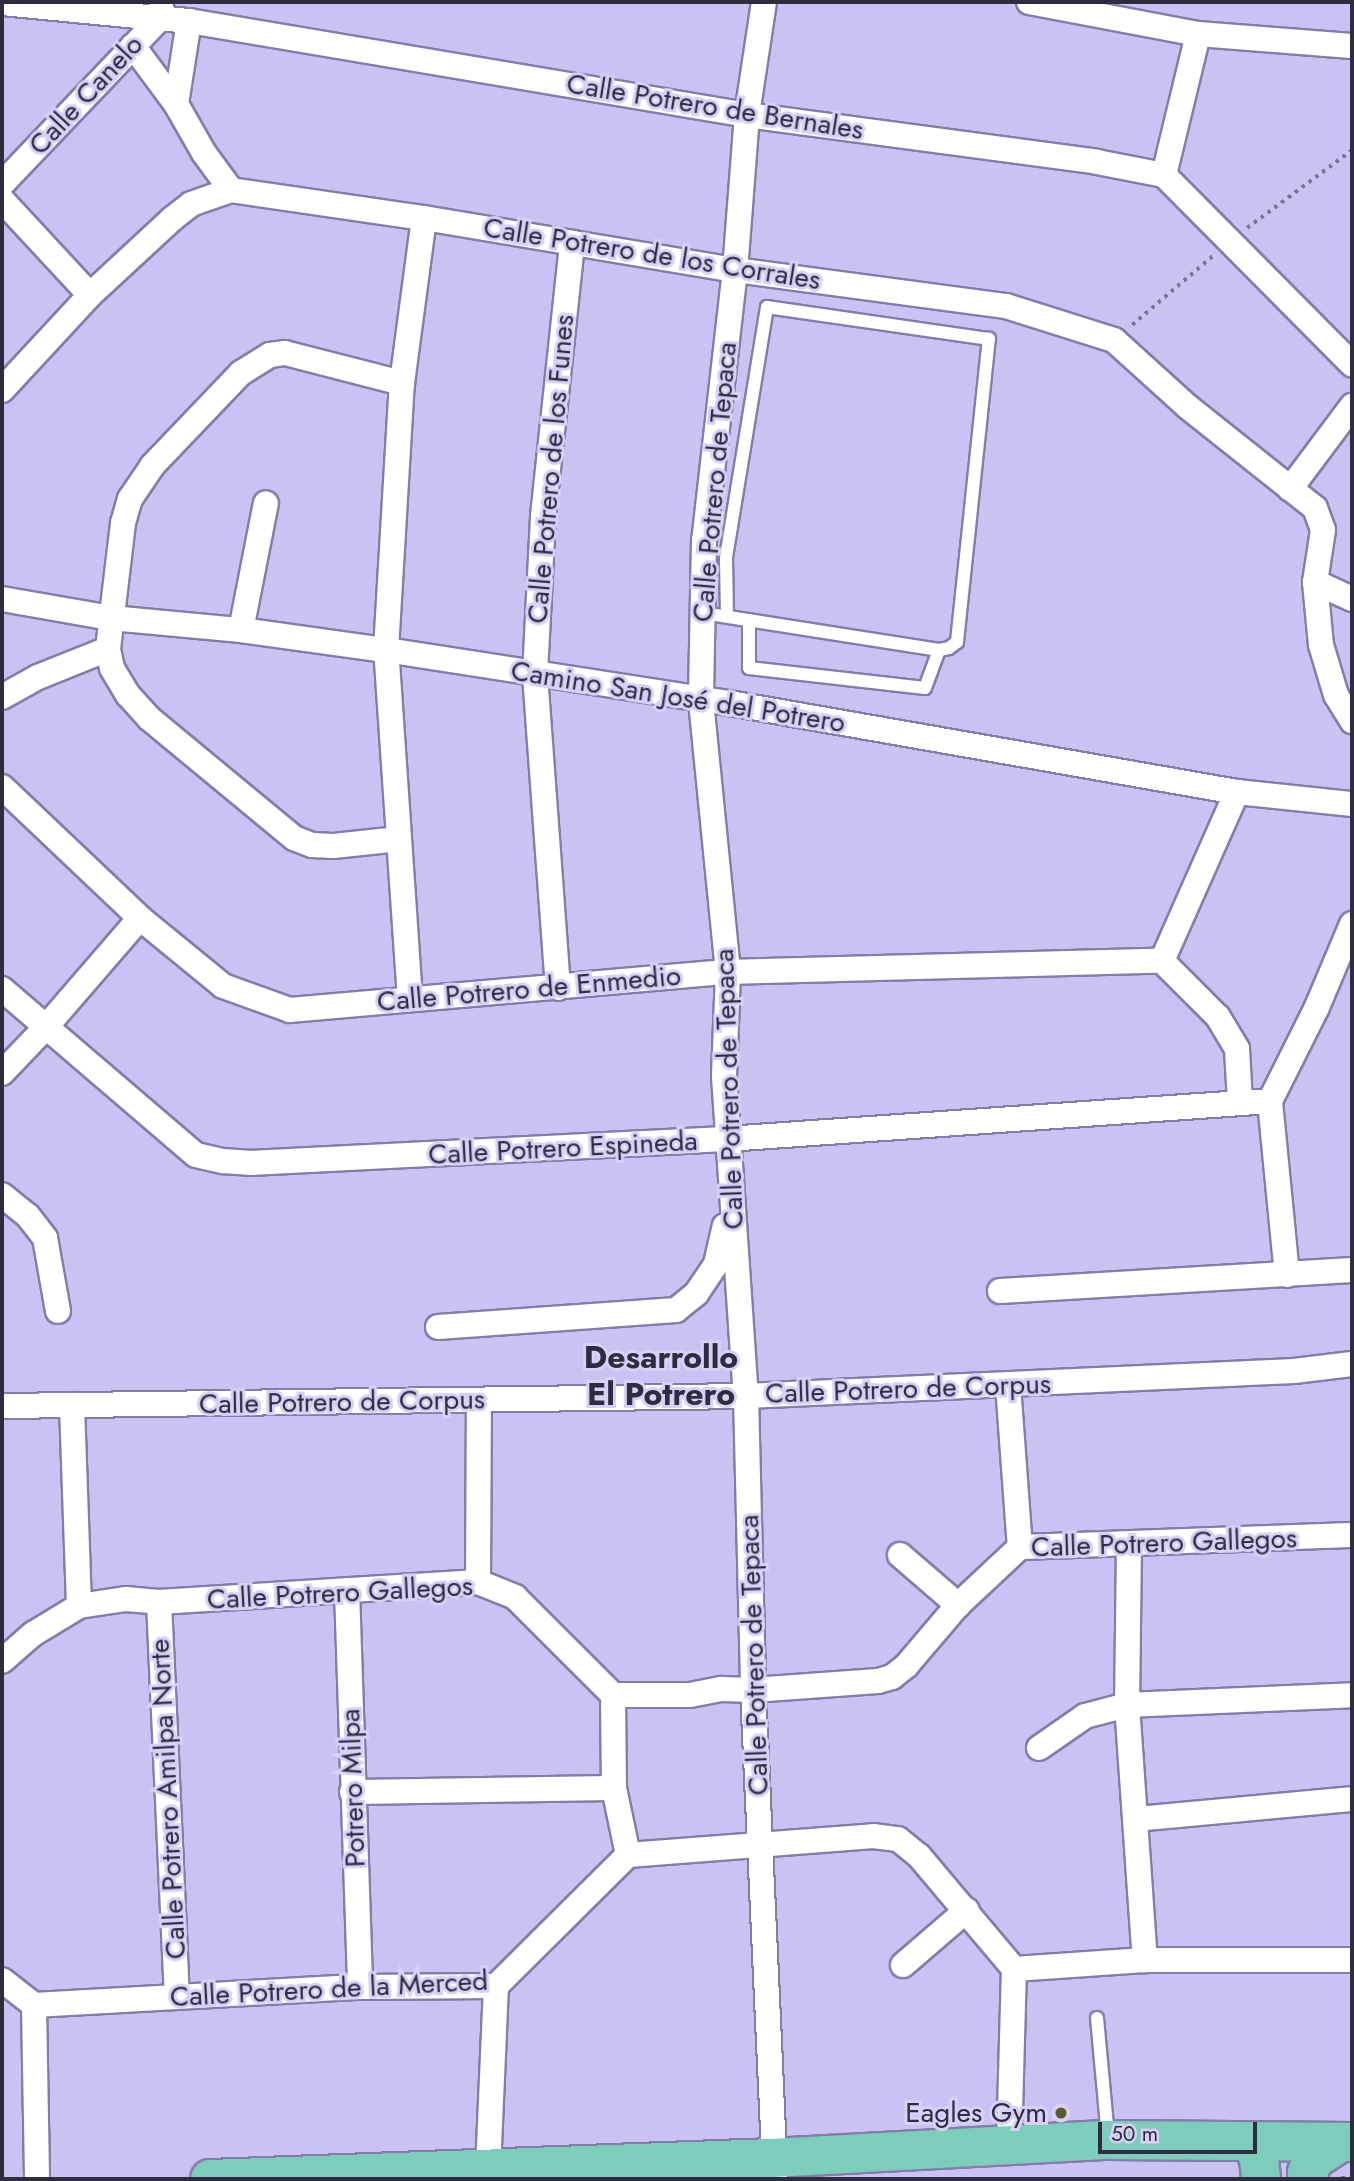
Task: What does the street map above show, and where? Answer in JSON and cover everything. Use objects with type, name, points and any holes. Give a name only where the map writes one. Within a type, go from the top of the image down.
[{"type":"main road","points":[[211,2179],[488,2169],[774,2169],[1109,2140],[1252,2143],[1345,2161]]},
{"type":"main road","points":[[1252,2143],[1259,2159],[1261,2179]]},
{"type":"main road","points":[[1309,2179],[1307,2172],[1315,2159],[1345,2161]]},
{"type":"street","name":"Calle Potrero de Tepaca","points":[[764,2],[747,115],[735,270],[704,540],[715,615],[701,701],[728,972],[724,1076],[730,1205],[746,1396],[753,1690],[774,2169]]},
{"type":"street","points":[[1029,2],[1198,34],[1350,51]]},
{"type":"street","name":"Calle Potrero de Bernales","points":[[2,3],[161,10],[189,21],[747,115],[1097,162],[1164,175]]},
{"type":"street","name":"Calle Canelo","points":[[2,184],[133,46],[161,10]]},
{"type":"street","points":[[176,104],[189,21]]},
{"type":"street","points":[[1198,34],[1164,175],[1352,363]]},
{"type":"street","points":[[133,46],[176,104],[204,153],[231,190]]},
{"type":"street","name":"Calle Potrero de los Corrales","points":[[2,390],[90,295],[191,204],[231,190],[424,218],[735,270],[1006,306],[1114,340],[1188,407],[1315,509],[1323,530],[1315,582]]},
{"type":"street","points":[[2,200],[90,295]]},
{"type":"street","points":[[410,999],[386,650],[402,383],[424,218]]},
{"type":"street","name":"Calle Potrero de los Funes","points":[[558,988],[535,675],[543,516],[572,243]]},
{"type":"street","points":[[399,839],[333,846],[312,845],[294,838],[149,718],[128,695],[112,668],[108,649],[121,559],[123,523],[130,499],[152,466],[241,373],[270,355],[285,353],[402,383]]},
{"type":"street","points":[[1290,489],[1352,407]]},
{"type":"street","points":[[241,630],[266,503]]},
{"type":"street","points":[[1315,582],[1352,599]]},
{"type":"street","points":[[1315,582],[1321,645],[1336,695],[1352,720]]},
{"type":"street","name":"Camino San José del Potrero","points":[[2,599],[111,618],[241,630],[386,650],[748,707],[1237,792],[1352,804]]},
{"type":"street","points":[[2,697],[37,677],[108,649]]},
{"type":"street","name":"Calle Potrero de Enmedio","points":[[2,787],[139,918],[223,986],[290,1010],[728,972],[1162,961]]},
{"type":"street","points":[[1237,792],[1162,961],[1219,1017],[1237,1049],[1240,1102]]},
{"type":"street","points":[[2,1073],[45,1028],[139,918]]},
{"type":"street","points":[[1287,1275],[1270,1101],[1317,1007],[1352,925]]},
{"type":"street","name":"Calle Potrero Espineda","points":[[2,989],[196,1155],[223,1161],[252,1163],[727,1139],[1270,1101]]},
{"type":"street","points":[[2,1195],[28,1216],[46,1238],[58,1311]]},
{"type":"street","points":[[438,1327],[676,1310],[696,1294],[716,1264],[730,1205]]},
{"type":"street","points":[[1000,1291],[1352,1270]]},
{"type":"street","name":"Calle Potrero de Corpus","points":[[2,1406],[746,1396],[1294,1371],[1352,1364]]},
{"type":"street","points":[[1008,1385],[1020,1547]]},
{"type":"street","points":[[478,1581],[479,1400]]},
{"type":"street","points":[[72,1405],[79,1606]]},
{"type":"street","name":"Calle Potrero Gallegos","points":[[2,1661],[33,1634],[79,1606],[126,1599],[159,1602],[478,1581],[515,1597],[613,1695],[660,1696],[721,1689],[753,1690],[878,1681],[892,1677],[906,1666],[958,1605],[1020,1547],[1051,1543],[1129,1545],[1352,1535]]},
{"type":"street","points":[[1129,1545],[1127,1705],[1145,1960]]},
{"type":"street","points":[[900,1555],[958,1605]]},
{"type":"street","name":"Potrero Milpa","points":[[347,1590],[360,1987]]},
{"type":"street","name":"Calle Potrero Amilpa Norte","points":[[159,1602],[177,1995]]},
{"type":"street","points":[[613,1695],[614,1788],[628,1855],[873,1836],[898,1839],[919,1856],[967,1910],[1014,1969],[1009,2147]]},
{"type":"street","points":[[1039,1748],[1085,1716],[1127,1705],[1352,1695]]},
{"type":"street","points":[[352,1792],[614,1788]]},
{"type":"street","points":[[1136,1819],[1352,1800]]},
{"type":"street","name":"Calle Potrero de la Merced","points":[[34,2005],[177,1995],[360,1987],[496,1986],[628,1855]]},
{"type":"street","points":[[903,1965],[967,1910]]},
{"type":"street","points":[[1014,1969],[1145,1960],[1352,1960]]},
{"type":"street","points":[[2,1980],[34,2005],[37,2179]]},
{"type":"street","points":[[488,2169],[496,1986]]},
{"type":"lane","points":[[767,307],[989,339],[957,642],[949,648],[940,649],[715,615],[767,307]]},
{"type":"lane","points":[[749,620],[749,668],[925,688],[940,649]]},
{"type":"lane","points":[[1097,2018],[1109,2140]]},
{"type":"place","name":"Eagles Gym","points":[[1061,2113]]},
{"type":"district","name":"Desarrollo El Potrero","points":[[661,1376]]}]
